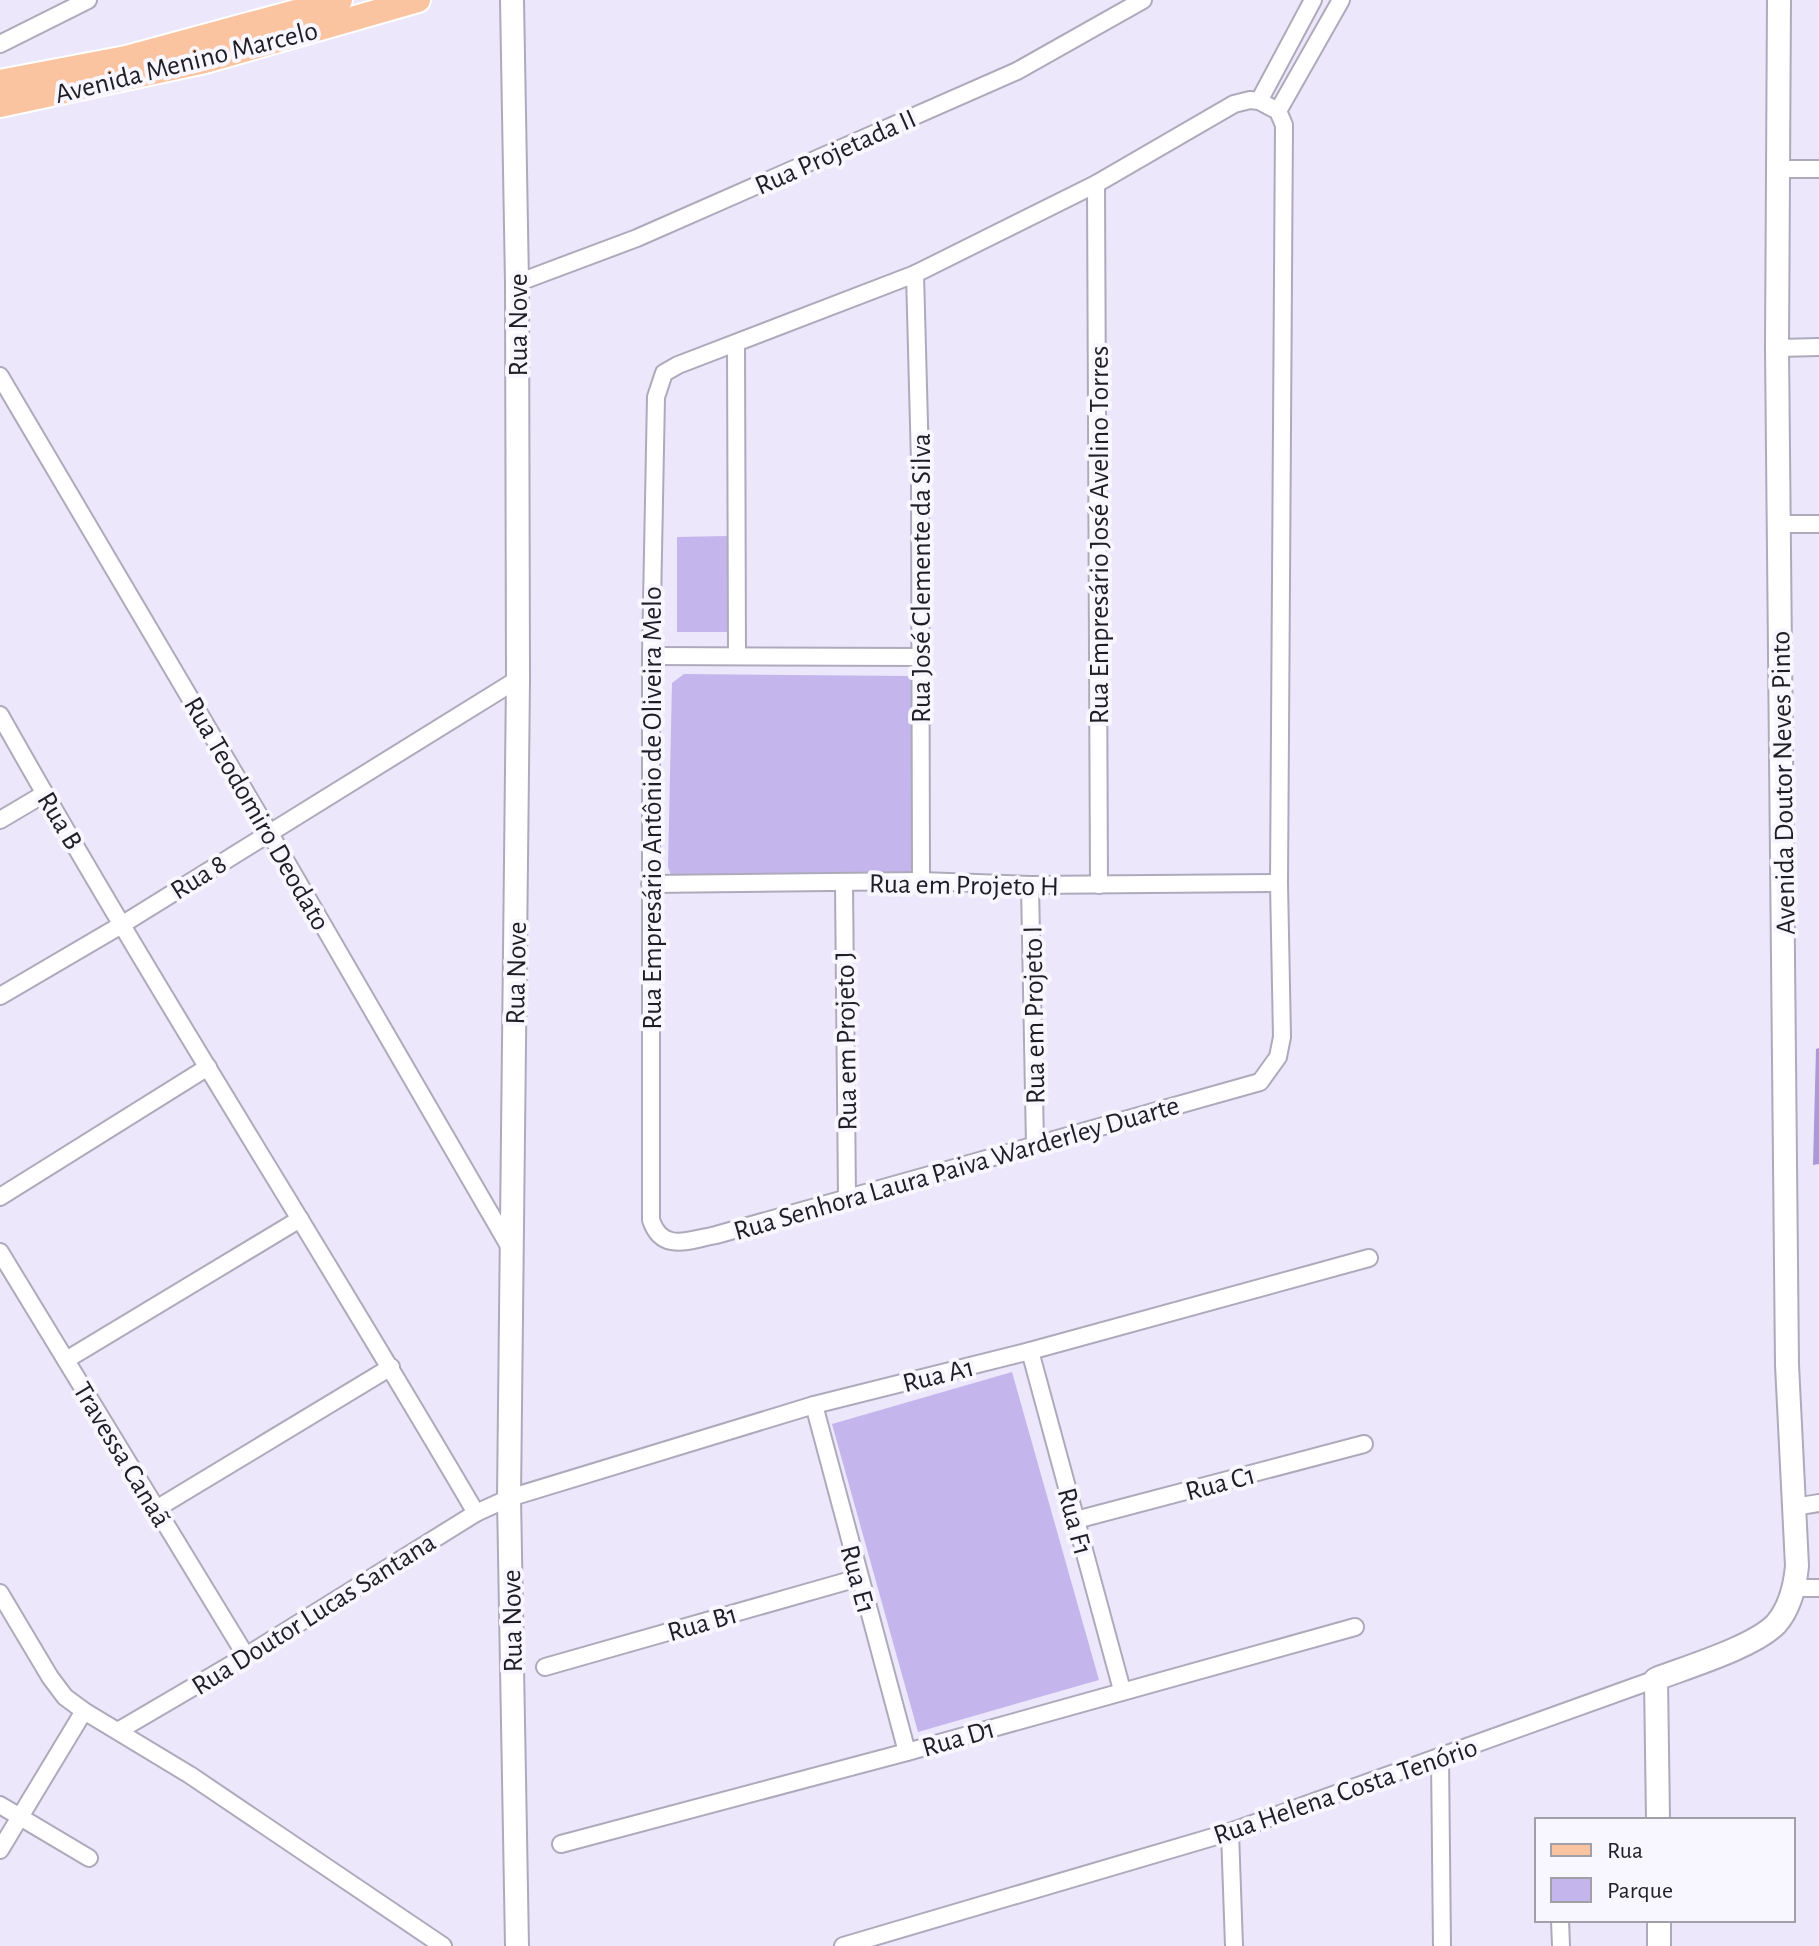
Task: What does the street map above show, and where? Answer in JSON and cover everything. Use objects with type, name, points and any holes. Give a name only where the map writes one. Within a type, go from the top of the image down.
[{"type":"main road","name":"Avenida Menino Marcelo","points":[[0,82],[126,58],[340,0]]},
{"type":"main road","name":"Avenida Menino Marcelo","points":[[0,105],[205,61],[418,0]]},
{"type":"street","points":[[0,44],[88,0]]},
{"type":"street","name":"Rua Nove","points":[[512,0],[517,283],[518,679],[509,1498],[517,1946]]},
{"type":"street","name":"Rua Projetada II","points":[[517,283],[637,238],[1017,71],[1143,0]]},
{"type":"street","points":[[1259,101],[1313,0]]},
{"type":"street","points":[[1278,111],[1341,0]]},
{"type":"street","name":"Avenida Doutor Neves Pinto","points":[[1779,0],[1777,348],[1787,1365],[1796,1577]]},
{"type":"street","points":[[737,656],[736,344],[915,274],[1096,184],[1234,104],[1259,101],[1278,111],[1284,125],[1279,883]]},
{"type":"street","points":[[1777,169],[1819,169]]},
{"type":"street","name":"Rua Empresário José Avelino Torres","points":[[1096,184],[1099,885]]},
{"type":"street","name":"Rua José Clemente da Silva","points":[[915,274],[920,462],[921,881]]},
{"type":"street","name":"Rua Empresário Antônio de Oliveira Melo","points":[[655,1232],[651,1220],[650,884],[656,397],[664,373],[736,344]]},
{"type":"street","points":[[1777,348],[1819,347]]},
{"type":"street","name":"Rua Teodomiro Deodato","points":[[0,376],[513,1253]]},
{"type":"street","points":[[1780,524],[1819,524]]},
{"type":"street","points":[[651,656],[921,657]]},
{"type":"street","name":"Rua 8","points":[[0,996],[123,924],[518,679]]},
{"type":"street","name":"Rua B","points":[[0,715],[44,794],[476,1513]]},
{"type":"street","points":[[0,820],[44,794]]},
{"type":"street","name":"Rua em Projeto H","points":[[650,884],[921,881],[1030,885],[1279,883]]},
{"type":"street","name":"Rua em Projeto J","points":[[844,883],[847,1198]]},
{"type":"street","name":"Rua Senhora Laura Paiva Warderley Duarte","points":[[655,1232],[663,1240],[674,1242],[716,1235],[1260,1082],[1278,1057],[1282,1037],[1279,883]]},
{"type":"street","name":"Rua em Projeto I","points":[[1030,885],[1035,1145]]},
{"type":"street","points":[[0,1197],[208,1067]]},
{"type":"street","points":[[66,1360],[300,1219]]},
{"type":"street","name":"Travessa Canaã","points":[[0,1252],[246,1656]]},
{"type":"street","name":"Rua A1","points":[[509,1498],[814,1405],[1030,1351],[1369,1258]]},
{"type":"street","name":"Rua F1","points":[[1030,1351],[1122,1690]]},
{"type":"street","points":[[156,1509],[391,1367]]},
{"type":"street","name":"Rua E1","points":[[814,1405],[907,1752]]},
{"type":"street","name":"Rua C1","points":[[1076,1520],[1364,1444]]},
{"type":"street","name":"Rua Doutor Lucas Santana","points":[[118,1731],[246,1656],[476,1513],[509,1498]]},
{"type":"street","points":[[1794,1507],[1819,1503]]},
{"type":"street","points":[[1796,1577],[1819,1588]]},
{"type":"street","name":"Rua Helena Costa Tenório","points":[[843,1946],[1230,1832],[1722,1654],[1774,1626],[1785,1612],[1796,1577]]},
{"type":"street","name":"Rua B1","points":[[545,1667],[858,1578]]},
{"type":"street","points":[[0,1593],[65,1697],[190,1775],[443,1946]]},
{"type":"street","name":"Rua D1","points":[[561,1844],[907,1752],[1355,1627]]},
{"type":"street","points":[[1656,1679],[1658,1818]]},
{"type":"street","points":[[0,1850],[84,1711]]},
{"type":"street","points":[[1440,1758],[1442,1946]]},
{"type":"street","points":[[0,1805],[89,1858]]},
{"type":"street","points":[[1230,1832],[1234,1946]]},
{"type":"street","points":[[1560,1922],[1561,1946]]},
{"type":"street","points":[[1659,1922],[1659,1946]]},
{"type":"green space","points":[[727,536],[727,632],[677,632],[677,537]]},
{"type":"green space","points":[[684,674],[908,676],[920,690],[920,870],[906,885],[673,880],[668,867],[672,683]]},
{"type":"green space","points":[[1012,1372],[1099,1680],[918,1732],[832,1424]]},
{"type":"shaded area","points":[[1819,1048],[1819,1164],[1813,1165],[1816,1049]]}]
